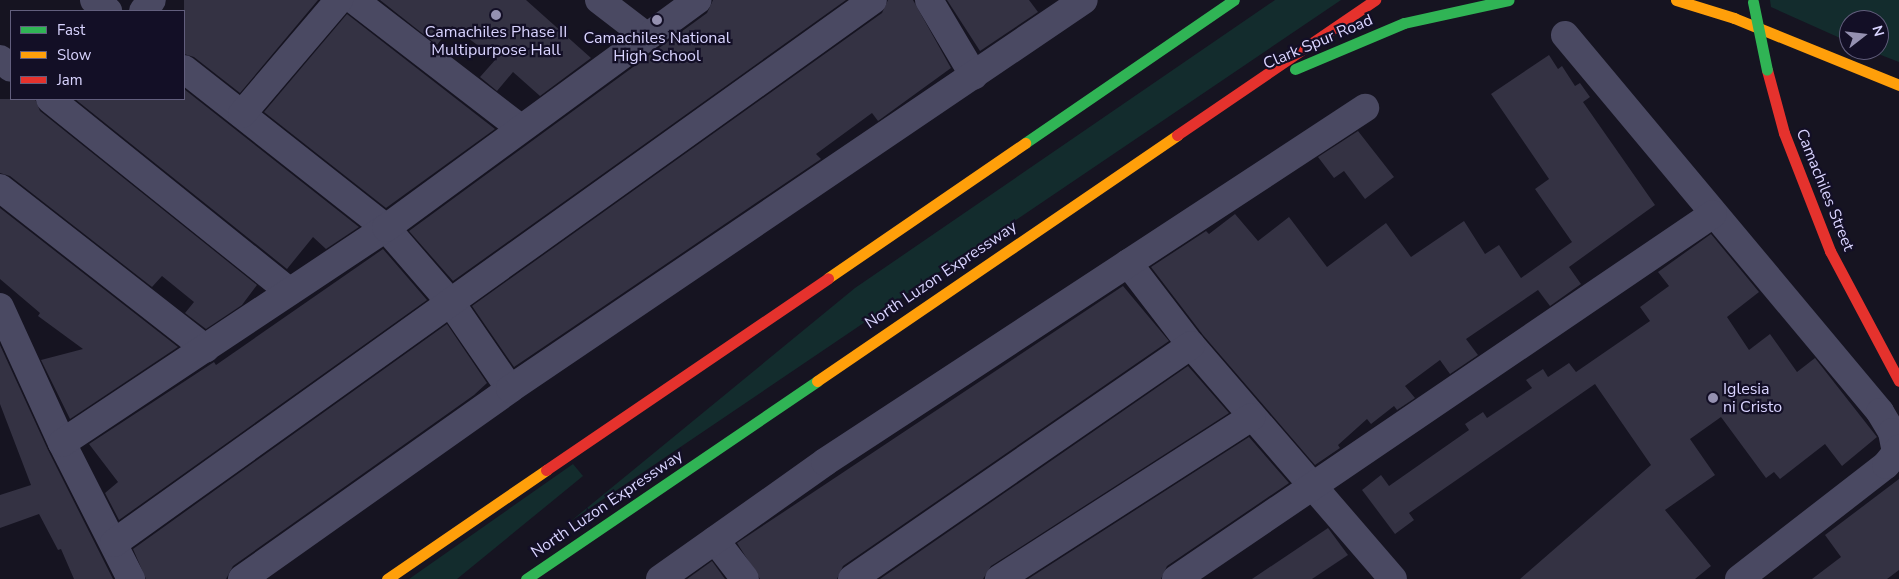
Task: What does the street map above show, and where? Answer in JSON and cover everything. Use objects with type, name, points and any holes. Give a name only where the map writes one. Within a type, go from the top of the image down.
[{"type":"main road","points":[[387,579],[1234,0]]},
{"type":"main road","name":"North Luzon Expressway","points":[[526,579],[1375,0]]},
{"type":"main road","name":"Clark Spur Road","points":[[1229,98],[1404,23],[1509,0]]},
{"type":"main road","points":[[1676,0],[1734,18],[1899,85]]},
{"type":"main road","name":"Camachiles Street","points":[[1753,1],[1766,70],[1784,133],[1830,251],[1899,381]]},
{"type":"street","points":[[94,0],[107,10]]},
{"type":"street","points":[[144,10],[152,0]]},
{"type":"street","points":[[242,114],[339,0]]},
{"type":"street","points":[[354,0],[520,128]]},
{"type":"street","points":[[599,0],[646,36]]},
{"type":"street","points":[[62,443],[206,349],[288,291],[386,228],[520,128],[698,0]]},
{"type":"street","points":[[114,543],[873,0]]},
{"type":"street","points":[[929,0],[974,76]]},
{"type":"street","points":[[242,579],[510,389],[1084,0]]},
{"type":"street","points":[[1565,35],[1880,412],[1892,432],[1898,450],[1886,465],[1739,579]]},
{"type":"street","points":[[0,59],[10,67]]},
{"type":"street","points":[[185,70],[386,228],[450,303],[510,389]]},
{"type":"street","points":[[51,100],[288,291]]},
{"type":"street","points":[[660,579],[825,462],[1365,108]]},
{"type":"street","points":[[0,188],[206,349]]},
{"type":"street","points":[[1176,579],[1316,486],[1713,214]]},
{"type":"street","points":[[1128,263],[1191,345],[1252,417],[1316,486],[1392,579]]},
{"type":"street","points":[[0,307],[62,443],[131,579]]},
{"type":"street","points":[[852,579],[1191,345]]},
{"type":"street","points":[[999,579],[1252,417]]},
{"type":"street","points":[[715,540],[745,579]]},
{"type":"green space","points":[[1275,0],[1341,0],[571,521],[855,288]]},
{"type":"green space","points":[[1770,0],[1899,0],[1899,62],[1889,58],[1889,10],[1839,10],[1839,38],[1771,7]]},
{"type":"green space","points":[[573,464],[583,476],[457,579],[409,579]]},
{"type":"building","points":[[184,0],[318,0],[240,93],[194,57],[185,54]]},
{"type":"building","points":[[380,0],[526,0],[591,58],[540,96],[513,72],[497,91],[480,77],[496,59],[452,26],[437,45]]},
{"type":"building","points":[[713,0],[846,0],[453,281],[409,231],[707,13]]},
{"type":"building","points":[[888,0],[913,0],[951,68],[878,121],[872,113],[816,154],[821,159],[514,367],[472,306],[882,13]]},
{"type":"building","points":[[947,0],[1029,0],[1038,12],[980,51]]},
{"type":"building","points":[[347,14],[495,129],[386,208],[264,112]]},
{"type":"building","points":[[1549,55],[1558,69],[1562,66],[1575,86],[1580,83],[1590,97],[1583,102],[1655,205],[1569,267],[1581,284],[1550,306],[1538,290],[1466,339],[1478,355],[1450,374],[1440,360],[1405,386],[1415,398],[1397,410],[1394,406],[1371,424],[1367,419],[1338,445],[1340,448],[1315,465],[1203,335],[1151,267],[1206,231],[1209,234],[1235,214],[1258,241],[1289,217],[1327,267],[1386,223],[1411,257],[1464,221],[1485,254],[1499,245],[1521,278],[1572,242],[1535,189],[1549,179],[1491,94]]},
{"type":"building","points":[[185,90],[359,227],[326,249],[313,237],[287,269],[76,100],[185,100]]},
{"type":"building","points":[[0,99],[35,100],[40,111],[257,285],[242,305],[206,329],[185,313],[194,302],[162,276],[152,287],[10,176],[0,173]]},
{"type":"building","points":[[1358,131],[1394,177],[1365,199],[1344,171],[1334,178],[1318,157]]},
{"type":"building","points":[[0,208],[178,347],[70,419],[41,360],[83,349],[38,316],[40,313],[0,279]]},
{"type":"building","points":[[1711,234],[1759,292],[1727,317],[1749,350],[1770,334],[1797,372],[1815,358],[1877,437],[1842,466],[1825,444],[1780,479],[1774,472],[1766,478],[1721,417],[1690,439],[1715,475],[1665,510],[1711,566],[1695,579],[1520,579],[1651,465],[1595,384],[1409,513],[1414,520],[1395,534],[1362,490],[1381,475],[1389,486],[1469,430],[1465,424],[1483,412],[1487,418],[1532,388],[1526,380],[1543,369],[1548,377],[1569,363],[1576,372],[1650,321],[1640,307],[1669,286],[1658,272]]},
{"type":"building","points":[[383,249],[427,300],[119,520],[105,493],[118,482],[89,444],[214,362],[216,365]]},
{"type":"building","points":[[1123,286],[1169,341],[843,566],[837,579],[760,579],[737,543]]},
{"type":"building","points":[[447,324],[487,383],[474,395],[233,566],[226,579],[146,579],[133,549]]},
{"type":"building","points":[[0,345],[48,450],[113,579],[74,579],[61,549],[58,550],[39,514],[0,528],[0,495],[31,485],[0,404]]},
{"type":"building","points":[[1188,366],[1229,413],[991,566],[983,579],[880,579]]},
{"type":"building","points":[[1249,437],[1289,483],[1167,566],[1161,579],[1028,579]]},
{"type":"building","points":[[1899,479],[1899,570],[1887,579],[1812,579],[1841,557],[1825,535]]},
{"type":"building","points":[[1328,528],[1348,555],[1312,579],[1252,579]]},
{"type":"building","points":[[712,561],[725,579],[687,579]]},
{"type":"traffic: fast","points":[[1025,143],[1234,0]]},
{"type":"traffic: fast","points":[[1295,69],[1404,23],[1509,0]]},
{"type":"traffic: fast","points":[[1753,2],[1767,70]]},
{"type":"traffic: fast","points":[[526,579],[817,381]]},
{"type":"traffic: slow","points":[[1676,0],[1734,18],[1899,85]]},
{"type":"traffic: slow","points":[[817,381],[1177,135]]},
{"type":"traffic: slow","points":[[828,278],[1025,143]]},
{"type":"traffic: slow","points":[[387,579],[546,470]]},
{"type":"traffic: jam","points":[[1177,135],[1375,0]]},
{"type":"traffic: jam","points":[[1767,70],[1784,133],[1830,251],[1899,381]]},
{"type":"traffic: jam","points":[[546,470],[828,278]]},
{"type":"place","name":"Camachiles Phase II Multipurpose Hall","points":[[496,15]]},
{"type":"place","name":"Camachiles National High School","points":[[657,20]]},
{"type":"place","name":"Iglesia ni Cristo","points":[[1713,398]]}]
